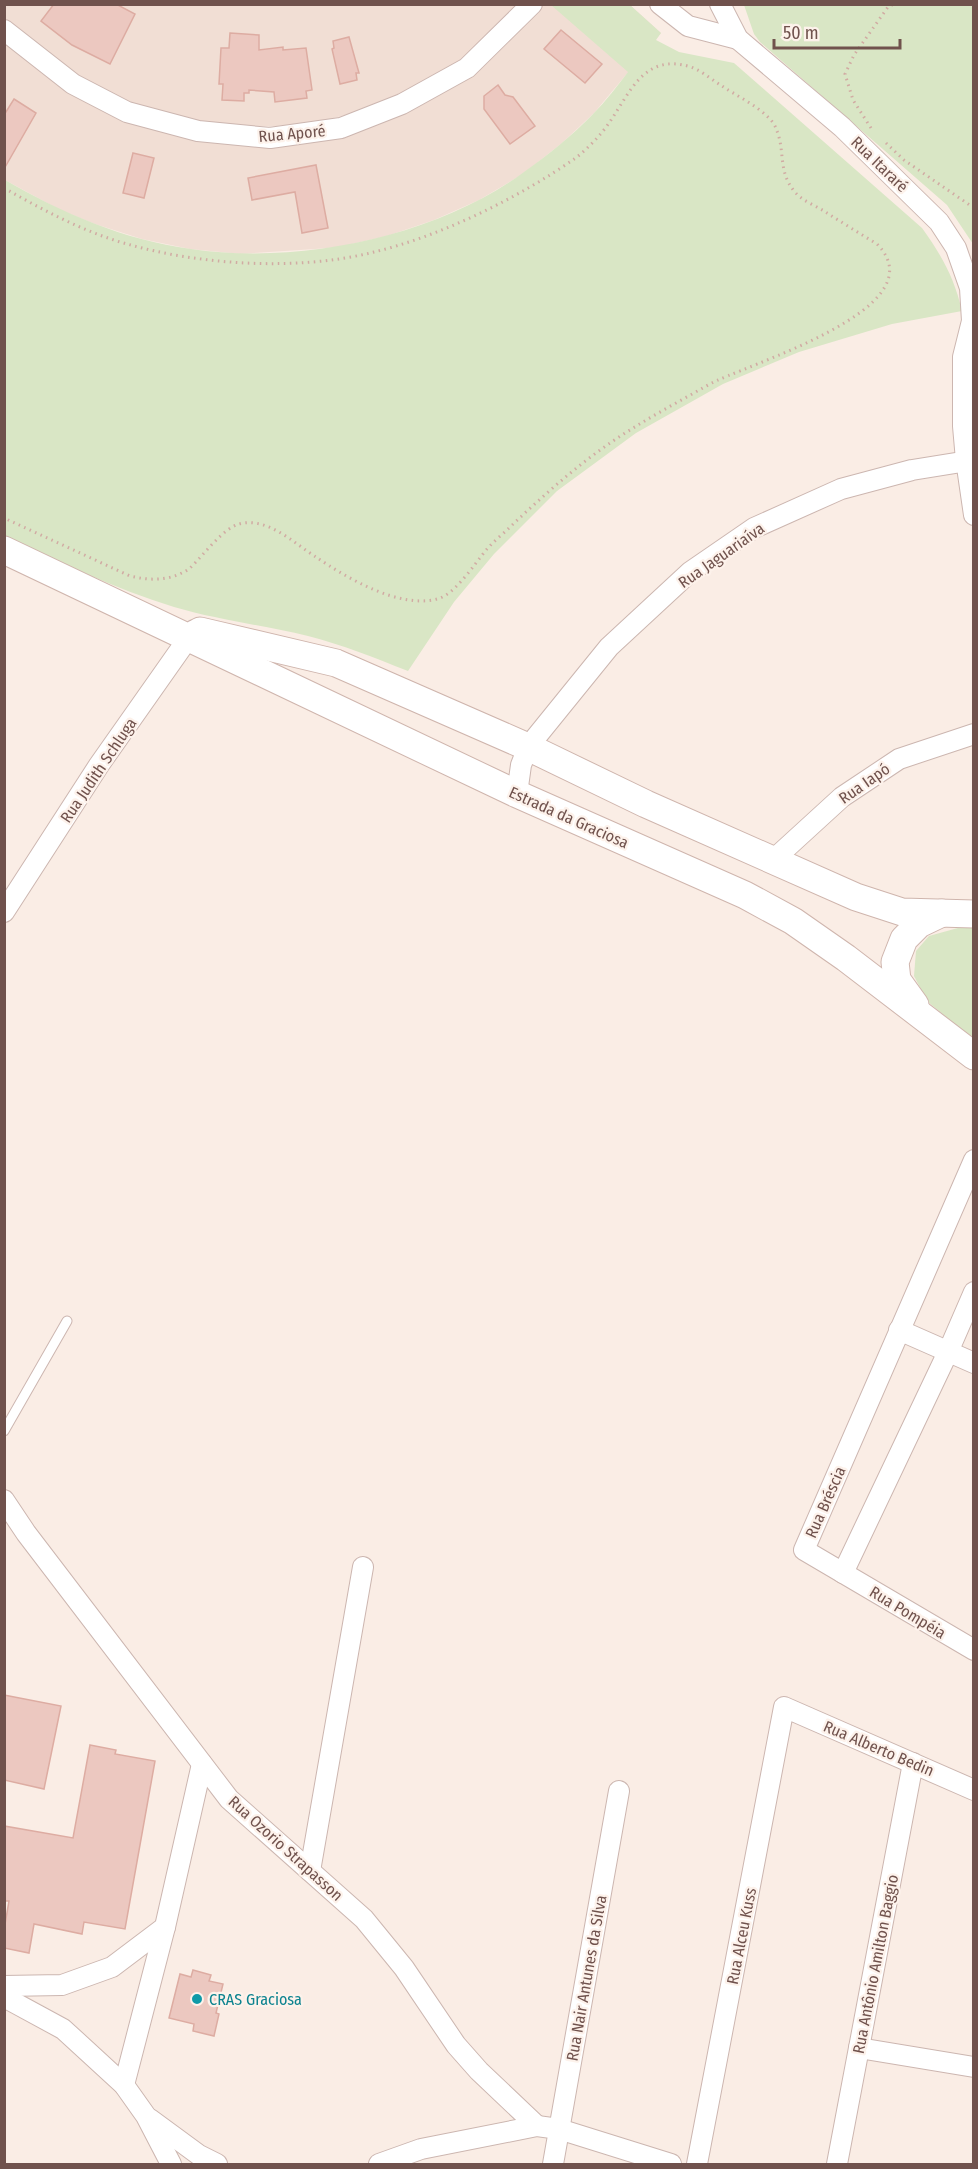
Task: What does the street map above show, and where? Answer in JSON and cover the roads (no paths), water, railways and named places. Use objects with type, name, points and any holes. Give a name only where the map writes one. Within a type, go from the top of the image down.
[{"type":"main road","name":"Estrada da Graciosa","points":[[4,550],[141,615],[191,634],[518,794],[745,895],[793,921],[846,958],[974,1056]]},
{"type":"main road","name":"Estrada da Graciosa","points":[[191,634],[336,663],[528,747],[646,804],[856,897],[903,912],[962,909]]},
{"type":"main road","points":[[928,1021],[897,980],[895,962],[904,939],[919,924],[962,909]]},
{"type":"street","name":"Rua Aporé","points":[[4,30],[73,84],[127,112],[198,131],[270,138],[341,128],[402,104],[467,68],[531,4]]},
{"type":"street","points":[[660,4],[688,26],[738,39]]},
{"type":"street","points":[[720,4],[738,39]]},
{"type":"street","name":"Rua Itararé","points":[[738,39],[842,127],[939,222],[956,248],[970,288],[973,322],[963,357],[974,515]]},
{"type":"street","name":"Rua Jaguariaíva","points":[[528,747],[609,647],[690,572],[754,528],[842,489],[912,470],[970,460]]},
{"type":"street","name":"Rua Judith Schluga","points":[[4,912],[99,765],[191,634]]},
{"type":"street","name":"Rua Iapó","points":[[772,861],[842,797],[899,759],[974,734]]},
{"type":"street","points":[[518,794],[521,765],[528,747]]},
{"type":"street","name":"Rua Bréscia","points":[[843,1573],[804,1550],[974,1161]]},
{"type":"street","points":[[843,1573],[974,1292]]},
{"type":"street","points":[[899,1330],[974,1363]]},
{"type":"street","name":"Rua Ozorio Strapasson","points":[[4,1500],[26,1533],[229,1799],[363,1919],[404,1968],[456,2045],[478,2071],[537,2126]]},
{"type":"street","points":[[4,1523],[26,1533]]},
{"type":"street","points":[[310,1871],[363,1568]]},
{"type":"street","name":"Rua Pompéia","points":[[843,1573],[974,1650]]},
{"type":"street","name":"Rua Alberto Bedin","points":[[784,1707],[974,1790]]},
{"type":"street","name":"Rua Alceu Kuss","points":[[697,2164],[784,1707]]},
{"type":"street","name":"Rua Antônio Amilton Baggio","points":[[837,2164],[913,1763]]},
{"type":"street","points":[[124,2085],[165,1927],[202,1764]]},
{"type":"street","name":"Rua Nair Antunes da Silva","points":[[553,2164],[619,1791]]},
{"type":"street","points":[[4,1986],[62,1985],[72,1982],[112,1967],[165,1927]]},
{"type":"street","points":[[4,1997],[63,2029],[124,2085],[146,2116],[171,2164]]},
{"type":"street","points":[[859,2048],[974,2067]]},
{"type":"street","points":[[146,2116],[199,2155],[217,2164]]},
{"type":"street","points":[[379,2164],[421,2149],[537,2126],[559,2129],[671,2164]]},
{"type":"lane","points":[[4,1431],[67,1321]]},
{"type":"place","name":"CRAS Graciosa","points":[[197,1999]]}]
